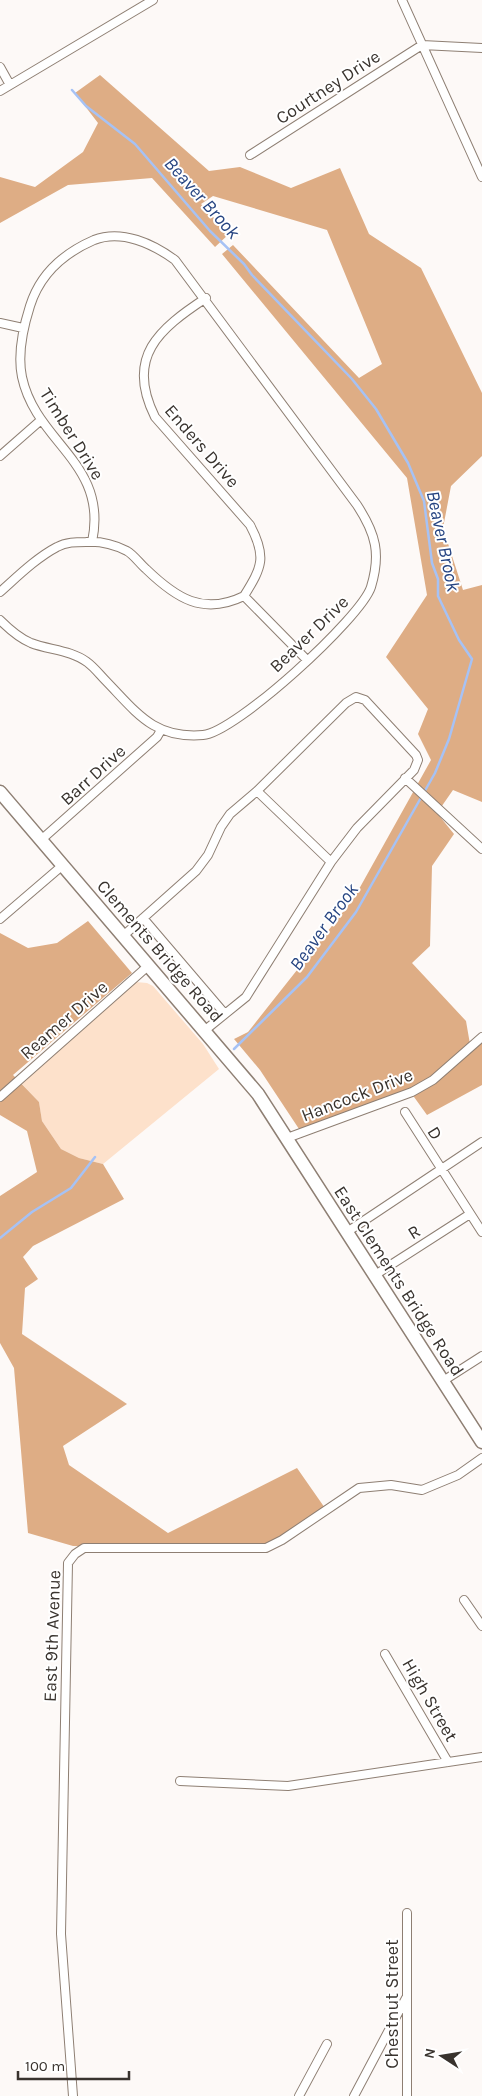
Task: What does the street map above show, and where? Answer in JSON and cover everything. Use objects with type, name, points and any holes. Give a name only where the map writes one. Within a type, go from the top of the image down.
[{"type":"main road","name":"Clements Bridge Road","points":[[0,792],[258,1094],[287,1138]]},
{"type":"main road","name":"East Clements Bridge Road","points":[[287,1138],[482,1442]]},
{"type":"street","points":[[0,91],[153,0]]},
{"type":"street","points":[[402,0],[482,177]]},
{"type":"street","points":[[422,45],[482,48]]},
{"type":"street","name":"Courtney Drive","points":[[250,155],[422,45]]},
{"type":"street","points":[[0,67],[10,85]]},
{"type":"street","name":"Timber Drive","points":[[92,542],[96,515],[89,486],[77,464],[41,420],[32,405],[22,376],[20,353],[23,328],[33,296],[44,276],[61,259],[84,244],[101,238],[132,239],[155,246],[176,260],[206,298]]},
{"type":"street","name":"Enders Drive","points":[[206,298],[174,320],[162,331],[153,344],[143,372],[147,401],[156,417],[245,518],[257,538],[261,551],[259,573],[244,596]]},
{"type":"street","name":"Beaver Drive","points":[[0,620],[15,634],[30,642],[74,655],[88,662],[146,722],[161,730],[205,735],[220,730],[245,714],[308,660],[353,615],[366,598],[376,562],[376,546],[371,527],[206,298]]},
{"type":"street","points":[[0,323],[23,328]]},
{"type":"street","points":[[0,456],[41,420]]},
{"type":"street","points":[[0,592],[57,547],[70,542],[108,544],[128,552],[179,596],[192,602],[216,606],[244,596],[308,660]]},
{"type":"street","points":[[123,936],[196,871],[208,855],[221,826],[230,814],[257,791],[346,703],[356,697],[365,700],[416,754],[417,765],[358,828],[330,862],[246,997],[204,1031]]},
{"type":"street","name":"Barr Drive","points":[[41,840],[109,782],[157,738],[161,730]]},
{"type":"street","points":[[405,778],[482,848]]},
{"type":"street","points":[[257,791],[330,862]]},
{"type":"street","points":[[0,919],[63,865]]},
{"type":"street","points":[[143,918],[225,1014]]},
{"type":"street","name":"Reamer Drive","points":[[0,1097],[148,966]]},
{"type":"street","name":"Hancock Drive","points":[[287,1138],[412,1092],[433,1080],[482,1036]]},
{"type":"street","name":"D","points":[[405,1112],[482,1232]]},
{"type":"street","points":[[347,1232],[482,1142]]},
{"type":"street","name":"R","points":[[374,1275],[470,1214]]},
{"type":"street","points":[[443,1381],[482,1356]]},
{"type":"street","name":"East 9th Avenue","points":[[73,2096],[61,1930],[68,1563],[75,1554],[84,1548],[266,1548],[282,1540],[359,1488],[391,1485],[422,1490],[458,1475],[482,1458]]},
{"type":"street","points":[[464,1600],[482,1626]]},
{"type":"street","name":"High Street","points":[[386,1654],[448,1762]]},
{"type":"street","points":[[180,1781],[288,1786],[482,1757]]},
{"type":"street","name":"Chestnut Street","points":[[407,1913],[407,2096]]},
{"type":"street","points":[[354,2096],[407,1997]]},
{"type":"street","points":[[299,2096],[327,2044]]},
{"type":"shaded area","points":[[100,75],[209,171],[240,167],[291,188],[340,168],[369,234],[421,268],[482,393],[482,456],[451,486],[443,528],[463,590],[482,585],[482,802],[453,790],[437,813],[454,834],[432,866],[430,946],[412,963],[466,1021],[471,1050],[482,1042],[482,1085],[427,1115],[409,1090],[301,1132],[260,1070],[234,1039],[248,1032],[354,898],[431,760],[418,734],[428,709],[386,657],[427,595],[407,478],[222,254],[233,245],[359,378],[382,364],[327,230],[213,196],[201,204],[229,234],[215,247],[152,178],[68,185],[0,223],[0,177],[35,187],[83,152],[98,123],[75,93]]},
{"type":"shaded area","points":[[88,921],[132,973],[13,1075],[39,1102],[42,1121],[61,1149],[79,1158],[103,1164],[124,1199],[33,1246],[23,1257],[38,1279],[25,1288],[22,1334],[127,1404],[63,1446],[69,1465],[168,1533],[297,1468],[327,1511],[254,1551],[73,1546],[28,1533],[14,1368],[0,1343],[0,1196],[37,1172],[27,1131],[0,1115],[0,933],[28,948],[57,943]]},
{"type":"shaded area","points":[[136,982],[147,983],[153,986],[203,1044],[219,1069],[103,1164],[79,1158],[61,1149],[42,1121],[39,1102],[21,1083]]},
{"type":"waterway","name":"Beaver Brook","points":[[72,90],[86,106],[135,144],[210,231],[244,264],[252,275],[352,379],[376,409],[408,463],[424,501],[432,563],[438,579],[438,596],[459,640],[472,659],[449,739],[435,773],[356,912],[307,977],[234,1049]]},
{"type":"waterway","name":"Beaver Brook","points":[[0,1238],[32,1212],[71,1188],[95,1157]]}]
